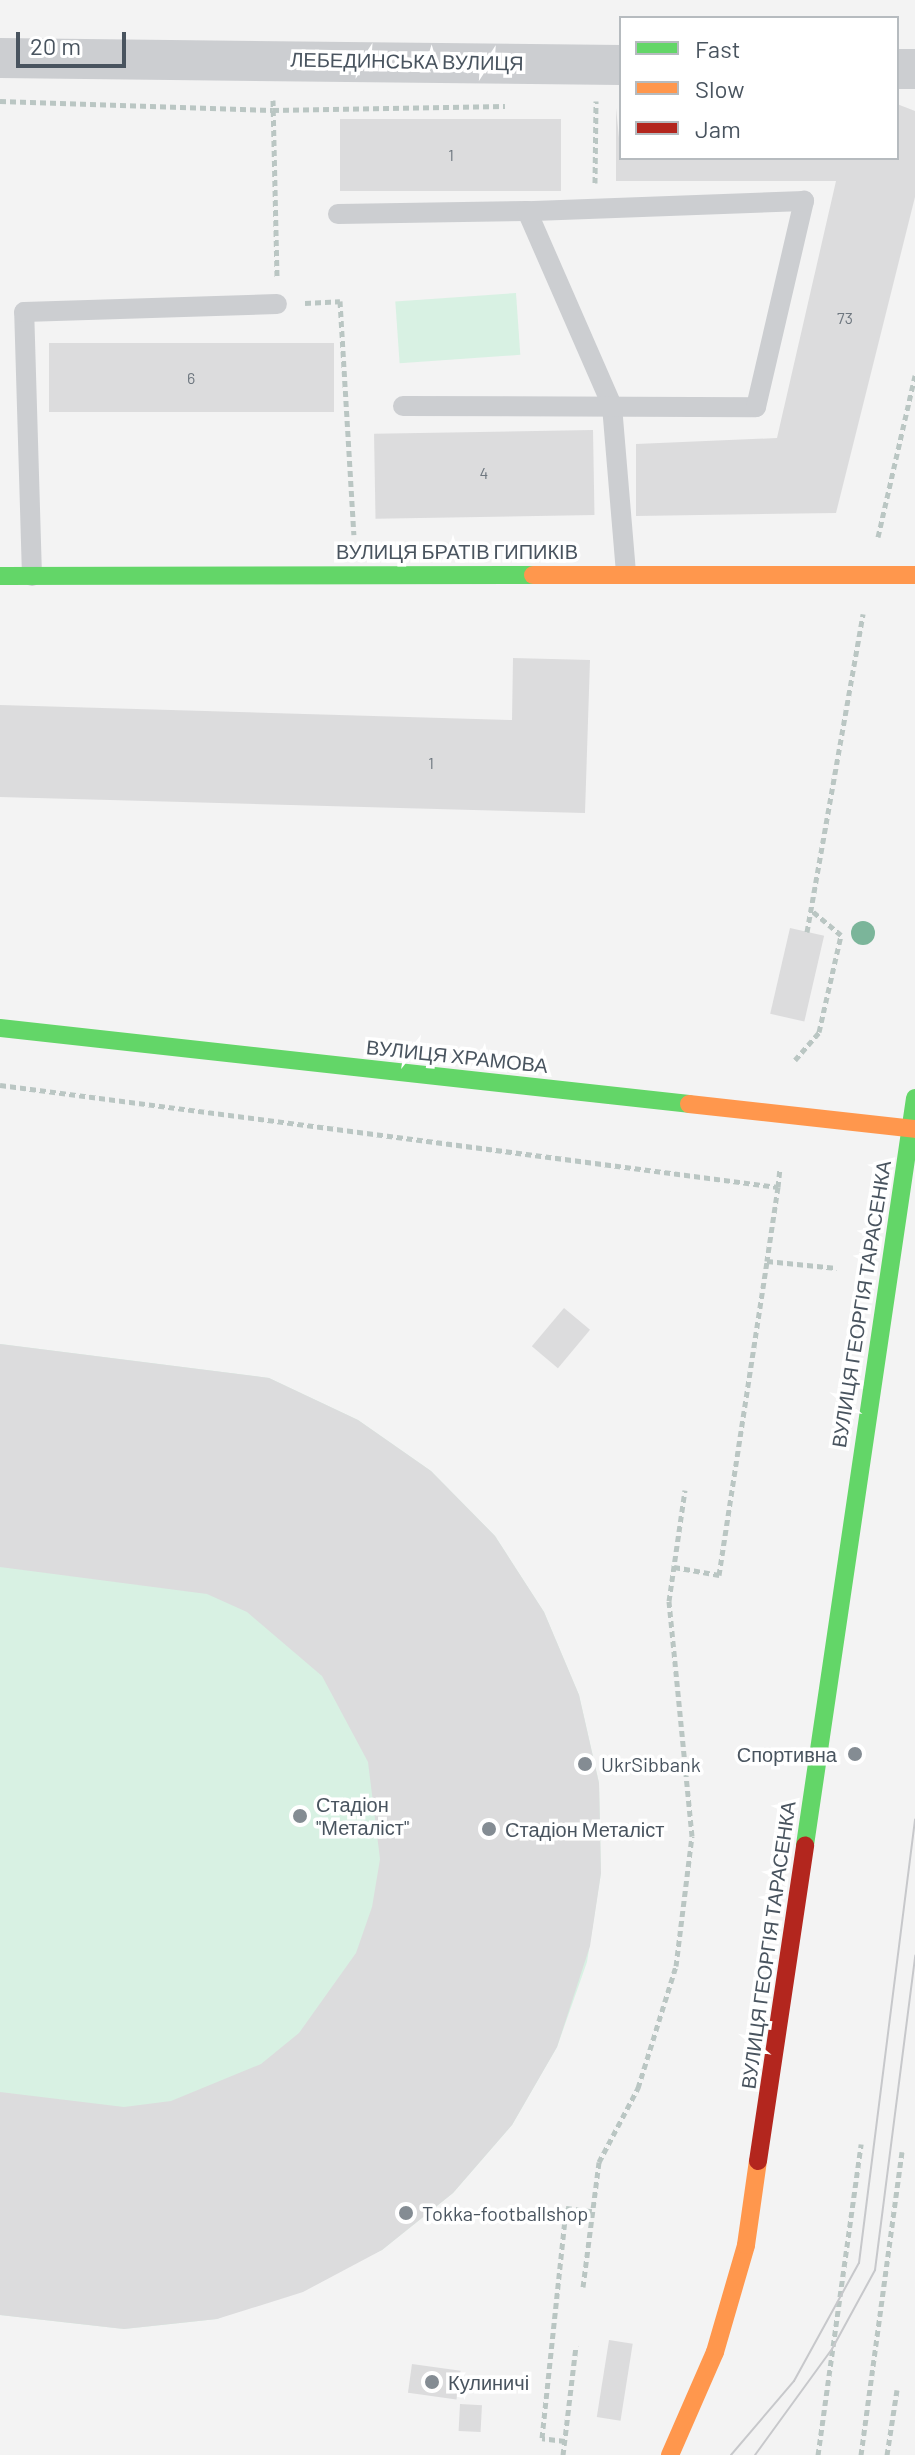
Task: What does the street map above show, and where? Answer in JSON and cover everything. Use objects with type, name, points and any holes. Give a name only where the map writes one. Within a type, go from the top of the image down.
[{"type":"street","name":"ЛЕБЕДИНСЬКА ВУЛИЦЯ","points":[[0,58],[272,59],[615,80]]},
{"type":"street","name":"ВУЛИЦЯ БРАТІВ ГИПИКІВ","points":[[0,576],[871,571],[915,575]]},
{"type":"street","name":"ВУЛИЦЯ ХРАМОВА","points":[[0,1028],[912,1129]]},
{"type":"street","name":"ВУЛИЦЯ ГЕОРГІЯ ТАРАСЕНКА","points":[[670,2455],[715,2352],[746,2245],[915,1098]]},
{"type":"lane","points":[[338,214],[804,201],[756,407],[403,406]]},
{"type":"lane","points":[[527,211],[612,406],[626,572]]},
{"type":"lane","points":[[32,576],[24,312],[277,304]]},
{"type":"path","points":[[272,59],[277,304],[340,301],[354,535],[370,535]]},
{"type":"path","points":[[585,98],[596,96],[615,80]]},
{"type":"path","points":[[595,208],[596,96]]},
{"type":"path","points":[[0,101],[273,110],[518,105]]},
{"type":"path","points":[[807,932],[871,571],[915,375]]},
{"type":"path","points":[[795,1060],[819,1032],[841,935],[811,911]]},
{"type":"path","points":[[0,1085],[778,1187]]},
{"type":"path","points":[[674,1567],[719,1575],[780,1168]]},
{"type":"path","points":[[767,1261],[837,1268]]},
{"type":"path","points":[[583,2287],[599,2162],[638,2088],[676,1966],[692,1836],[669,1601],[685,1490]]},
{"type":"path","points":[[818,2455],[861,2144]]},
{"type":"path","points":[[861,2455],[902,2152]]},
{"type":"path","points":[[565,2441],[542,2438],[566,2208],[592,2211]]},
{"type":"path","points":[[563,2455],[576,2346]]},
{"type":"path","points":[[887,2455],[897,2390]]},
{"type":"green space","points":[[516,293],[520,355],[400,363],[395,301]]},
{"type":"green space","name":"Стадіон \"Металіст\"","points":[[0,1344],[269,1378],[358,1420],[431,1471],[495,1536],[544,1612],[579,1695],[599,1783],[601,1873],[587,1962],[557,2047],[512,2125],[453,2193],[382,2250],[217,2319],[124,2329],[0,2315]]},
{"type":"building","points":[[899,105],[915,111],[915,197],[836,513],[636,516],[636,444],[777,438],[836,181],[616,181],[616,108],[619,160],[899,160]]},
{"type":"building","points":[[340,119],[561,119],[561,191],[340,191]]},
{"type":"building","points":[[49,343],[334,343],[334,412],[49,412]]},
{"type":"building","points":[[593,430],[594,515],[376,519],[374,434]]},
{"type":"building","points":[[513,658],[590,660],[585,813],[0,797],[0,705],[512,720]]},
{"type":"building","points":[[790,928],[824,936],[804,1022],[770,1014]]},
{"type":"building","points":[[564,1308],[590,1330],[558,1368],[532,1346]]},
{"type":"building","name":"Стадіон \"Металіст\"","points":[[0,1344],[269,1378],[358,1420],[431,1471],[495,1536],[544,1612],[579,1695],[599,1783],[601,1873],[590,1946],[557,2047],[512,2125],[453,2193],[382,2250],[303,2292],[217,2319],[124,2329],[0,2315],[0,2092],[124,2107],[171,2101],[261,2064],[299,2033],[356,1953],[372,1907],[380,1859],[368,1762],[322,1676],[247,1612],[207,1594],[0,1567]]},
{"type":"building","points":[[609,2340],[633,2344],[621,2421],[597,2417]]},
{"type":"building","points":[[412,2364],[461,2371],[456,2400],[408,2393]]},
{"type":"building","points":[[460,2404],[482,2405],[481,2432],[459,2431]]},
{"type":"tram line","points":[[731,2455],[794,2381],[859,2263],[915,1820]]},
{"type":"tram line","points":[[755,2455],[832,2349],[875,2270],[915,1956]]},
{"type":"traffic: fast","points":[[0,576],[533,575]]},
{"type":"traffic: fast","points":[[0,1028],[689,1104]]},
{"type":"traffic: fast","points":[[805,1845],[915,1098]]},
{"type":"traffic: slow","points":[[533,575],[915,575]]},
{"type":"traffic: slow","points":[[689,1104],[915,1129]]},
{"type":"traffic: slow","points":[[670,2455],[715,2352],[746,2245],[758,2161]]},
{"type":"traffic: jam","points":[[758,2161],[805,1845]]},
{"type":"place","name":"Спортивна","points":[[855,1754]]},
{"type":"place","name":"UkrSibbank","points":[[585,1764]]},
{"type":"place","name":"Стадіон \"Металіст\"","points":[[300,1816]]},
{"type":"place","name":"Стадіон Металіст","points":[[489,1829]]},
{"type":"place","name":"Tokka-footballshop","points":[[406,2213]]},
{"type":"place","name":"Кулиничі","points":[[432,2382]]}]
